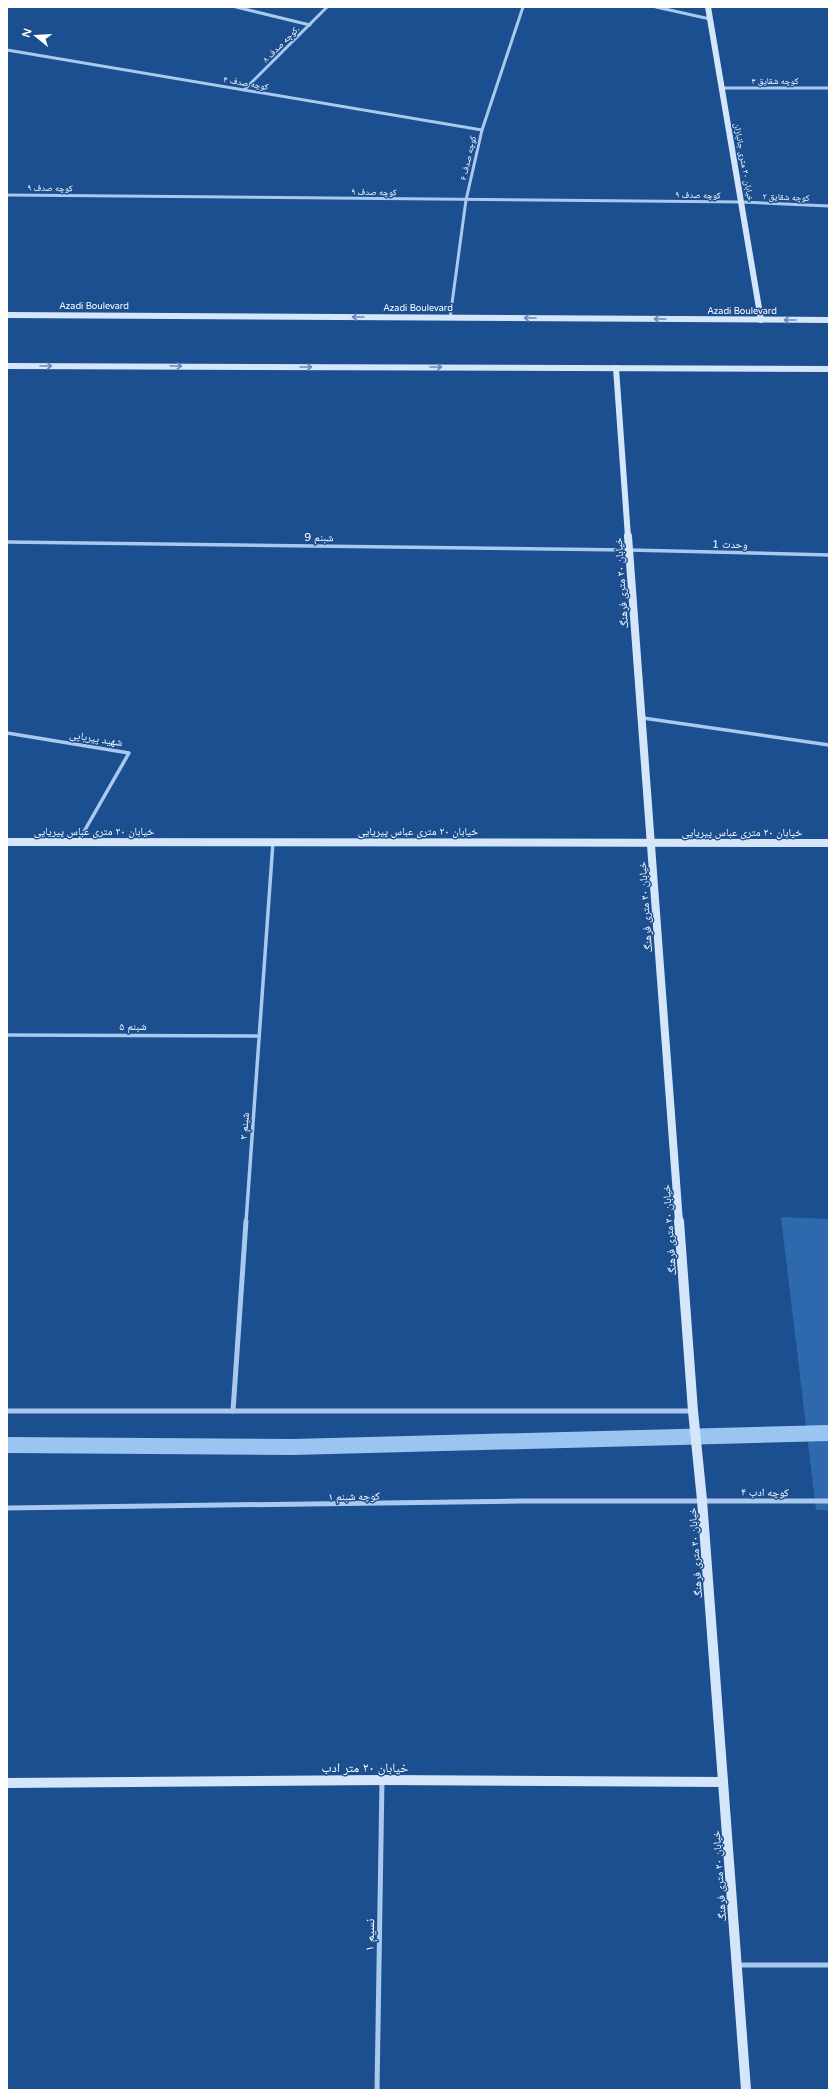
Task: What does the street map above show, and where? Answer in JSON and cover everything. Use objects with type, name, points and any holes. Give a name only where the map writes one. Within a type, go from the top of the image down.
[{"type":"street","points":[[236,7],[310,24]]},
{"type":"street","name":"کوچه صدف ۸.","points":[[244,90],[327,7]]},
{"type":"street","name":"کوچه صدف ۶","points":[[450,318],[466,200],[482,130],[523,7]]},
{"type":"street","points":[[656,7],[710,19]]},
{"type":"street","name":"خیابان ۲۰ متری جانبازان","points":[[708,7],[761,320]]},
{"type":"street","name":"کوچه صدف ۴","points":[[7,50],[482,130]]},
{"type":"street","name":"کوچه شقایق ۳","points":[[722,88],[829,88]]},
{"type":"street","name":"کوچه صدف ۹","points":[[7,195],[742,202]]},
{"type":"street","name":"کوچه شقایق ۲","points":[[742,202],[829,206]]},
{"type":"street","name":"Azadi Boulevard","points":[[7,315],[829,320]]},
{"type":"street","points":[[7,366],[829,369]]},
{"type":"street","name":"خیابان ۲۰ متری فرهنگ","points":[[616,368],[693,1411],[702,1500],[746,2090]]},
{"type":"street","name":"شبنم 9","points":[[7,542],[630,550]]},
{"type":"street","name":"وحدت 1","points":[[630,550],[829,555]]},
{"type":"street","points":[[642,718],[829,745]]},
{"type":"street","name":"شهید پیریایی","points":[[7,733],[129,753],[78,842]]},
{"type":"street","name":"خیابان ۲۰ متری عباس پیریایی","points":[[7,842],[829,843]]},
{"type":"street","name":"شبنم ۲","points":[[233,1411],[273,842]]},
{"type":"street","name":"شبنم ۵","points":[[7,1035],[259,1036]]},
{"type":"street","points":[[7,1411],[693,1411]]},
{"type":"street","name":"کوچه ادب ۴","points":[[702,1500],[829,1501]]},
{"type":"street","name":"کوچه شبنم ۱","points":[[7,1508],[241,1507],[702,1500]]},
{"type":"street","name":"خیابان ۲۰ متر ادب","points":[[7,1783],[382,1780],[723,1782]]},
{"type":"street","name":"نسیم ۱","points":[[377,2090],[382,1780]]},
{"type":"street","points":[[736,1965],[829,1965]]},
{"type":"shaded area","points":[[781,1217],[829,1219],[829,1510],[816,1510]]},
{"type":"waterway","points":[[7,1445],[293,1447],[829,1433]]}]
